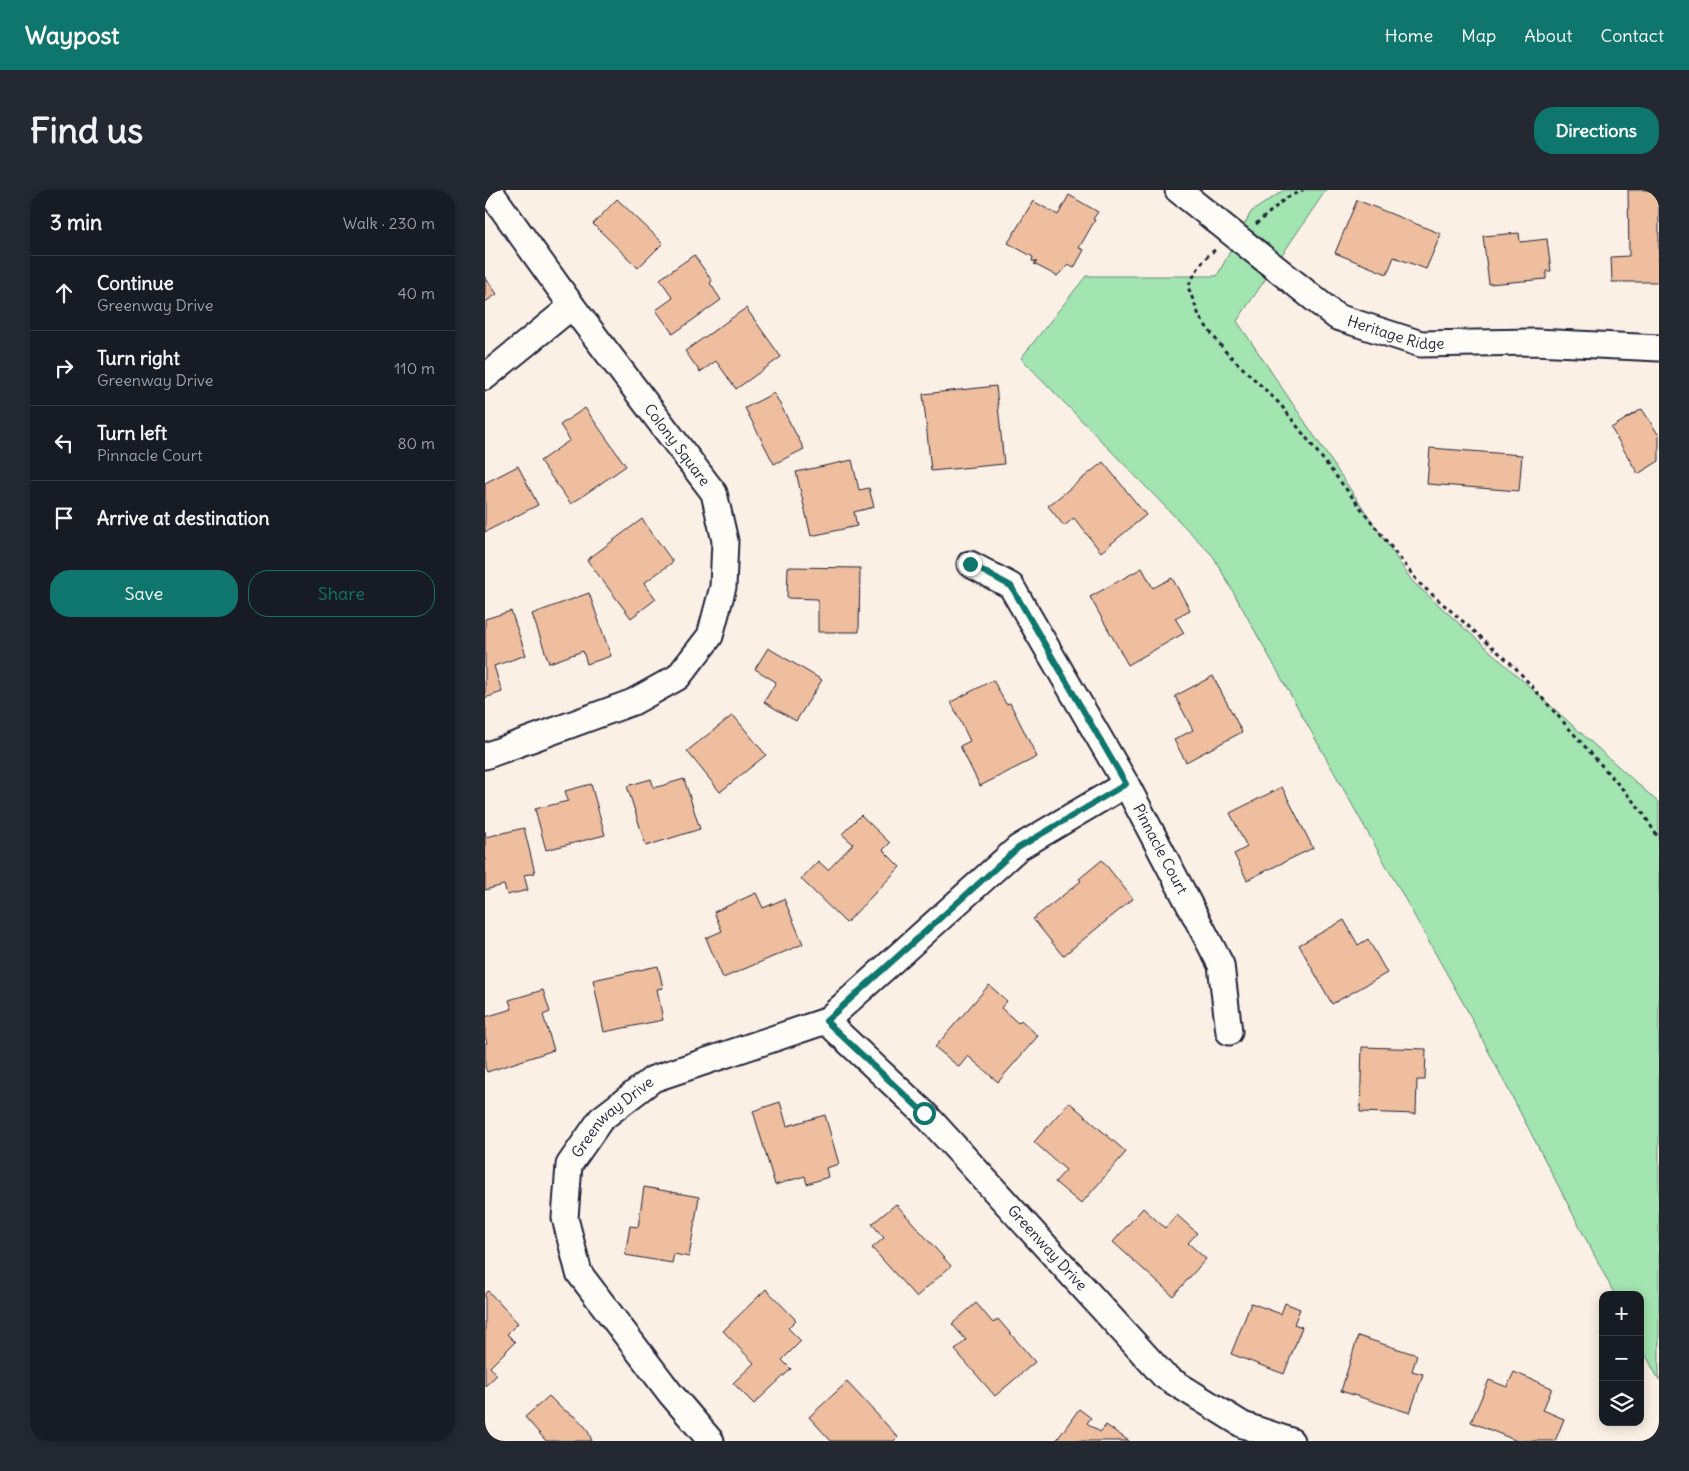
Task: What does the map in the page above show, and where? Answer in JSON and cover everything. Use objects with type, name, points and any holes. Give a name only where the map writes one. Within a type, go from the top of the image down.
[{"type":"street","name":"Colony Square","points":[[485,756],[633,702],[678,677],[710,636],[723,587],[725,541],[713,493],[572,306],[489,190]]},
{"type":"street","name":"Heritage Ridge","points":[[1178,190],[1337,317],[1421,344],[1535,342],[1659,348]]},
{"type":"street","points":[[485,377],[572,306]]},
{"type":"street","name":"Pinnacle Court","points":[[970,564],[1011,586],[1126,784],[1221,965],[1229,1032]]},
{"type":"street","name":"Greenway Drive","points":[[711,1441],[670,1393],[579,1273],[565,1218],[569,1165],[601,1119],[653,1079],[826,1021],[1018,848],[1126,784]]},
{"type":"street","name":"Greenway Drive","points":[[826,1021],[924,1113],[1164,1376],[1243,1425],[1291,1441]]},
{"type":"path","points":[[1303,190],[1285,198],[1255,225],[1235,236],[1210,254],[1195,271],[1188,287],[1200,318],[1224,350],[1280,404],[1419,583],[1514,666],[1641,810],[1659,839]]},
{"type":"green space","points":[[1284,190],[1326,190],[1237,321],[1412,581],[1659,803],[1659,1380],[1644,1352],[1644,1291],[1613,1291],[1466,1008],[1213,556],[1021,358],[1086,276],[1217,276],[1251,212]]},
{"type":"building","points":[[1628,190],[1659,190],[1659,282],[1612,282],[1611,257],[1629,256]]},
{"type":"building","points":[[1069,195],[1098,212],[1079,248],[1084,250],[1074,268],[1068,265],[1057,276],[1034,264],[1037,262],[1032,261],[1033,257],[1008,243],[1033,201],[1058,215]]},
{"type":"building","points":[[617,199],[663,243],[638,268],[593,224]]},
{"type":"building","points":[[1357,200],[1441,234],[1426,269],[1394,257],[1387,274],[1335,253]]},
{"type":"building","points":[[1519,233],[1520,242],[1547,239],[1551,271],[1546,271],[1546,279],[1489,284],[1483,236]]},
{"type":"building","points":[[694,255],[712,281],[710,283],[721,300],[673,334],[656,310],[673,298],[660,279]]},
{"type":"building","points":[[485,277],[497,294],[485,302]]},
{"type":"building","points":[[746,308],[781,357],[736,389],[716,361],[700,372],[685,351]]},
{"type":"building","points":[[996,386],[1004,464],[931,471],[923,394]]},
{"type":"building","points":[[774,393],[804,449],[774,464],[745,408]]},
{"type":"building","points":[[585,408],[626,466],[571,504],[540,461],[570,440],[560,425]]},
{"type":"building","points":[[1642,409],[1659,434],[1659,461],[1638,474],[1611,428]]},
{"type":"building","points":[[1430,448],[1522,455],[1519,491],[1427,484]]},
{"type":"building","points":[[852,460],[859,490],[869,488],[874,507],[854,512],[857,526],[811,536],[796,472]]},
{"type":"building","points":[[1103,462],[1146,515],[1101,552],[1074,518],[1064,526],[1048,506]]},
{"type":"building","points":[[518,466],[538,505],[485,532],[485,483]]},
{"type":"building","points":[[642,519],[673,562],[644,583],[656,599],[631,618],[587,560]]},
{"type":"building","points":[[788,567],[860,568],[859,632],[818,632],[818,599],[787,598]]},
{"type":"building","points":[[1142,568],[1153,588],[1172,578],[1190,610],[1175,618],[1184,633],[1128,665],[1090,597]]},
{"type":"building","points":[[589,593],[611,656],[587,664],[583,651],[549,663],[532,614]]},
{"type":"building","points":[[511,611],[526,655],[494,666],[502,692],[485,698],[485,619]]},
{"type":"building","points":[[768,648],[822,680],[796,721],[764,702],[776,682],[755,669]]},
{"type":"building","points":[[1213,676],[1242,732],[1186,762],[1174,740],[1193,730],[1175,696]]},
{"type":"building","points":[[993,680],[1006,704],[1010,703],[1037,757],[980,786],[960,746],[970,741],[951,702]]},
{"type":"building","points":[[733,715],[766,755],[720,792],[687,751]]},
{"type":"building","points":[[651,779],[654,788],[684,779],[700,829],[646,846],[627,786]]},
{"type":"building","points":[[591,784],[605,835],[546,850],[535,809],[568,801],[565,791]]},
{"type":"building","points":[[1282,787],[1313,848],[1247,880],[1234,854],[1247,847],[1230,813]]},
{"type":"building","points":[[861,815],[890,843],[883,850],[900,867],[846,923],[801,879],[818,861],[828,870],[853,844],[842,834]]},
{"type":"building","points":[[524,828],[535,873],[524,875],[528,890],[507,895],[504,885],[485,890],[485,831],[486,837]]},
{"type":"building","points":[[1102,860],[1133,899],[1063,956],[1033,919],[1081,881],[1079,879]]},
{"type":"building","points":[[756,893],[763,908],[784,899],[803,944],[723,978],[706,938],[722,931],[714,912]]},
{"type":"building","points":[[1344,920],[1358,945],[1368,939],[1387,973],[1332,1004],[1299,945]]},
{"type":"building","points":[[658,966],[663,988],[657,989],[663,1020],[604,1032],[593,980]]},
{"type":"building","points":[[989,985],[1007,1001],[1001,1008],[1018,1023],[1021,1020],[1038,1036],[998,1082],[968,1056],[959,1067],[935,1047]]},
{"type":"building","points":[[543,990],[550,1012],[543,1015],[554,1050],[487,1072],[485,1067],[485,1044],[487,1043],[485,1017],[512,1009],[509,1000]]},
{"type":"building","points":[[1362,1047],[1426,1049],[1425,1080],[1417,1080],[1416,1114],[1360,1112]]},
{"type":"building","points":[[780,1102],[787,1126],[825,1115],[839,1164],[826,1168],[828,1177],[807,1184],[805,1176],[775,1185],[753,1111]]},
{"type":"building","points":[[1069,1102],[1126,1152],[1081,1204],[1055,1182],[1066,1170],[1034,1142]]},
{"type":"building","points":[[644,1187],[699,1197],[689,1257],[674,1254],[672,1263],[625,1255],[630,1226],[638,1227]]},
{"type":"building","points":[[896,1204],[951,1266],[916,1297],[872,1248],[884,1238],[872,1224]]},
{"type":"building","points":[[1143,1208],[1165,1228],[1177,1215],[1197,1233],[1188,1243],[1206,1259],[1173,1296],[1113,1242]]},
{"type":"building","points":[[766,1289],[796,1320],[788,1328],[801,1341],[782,1360],[791,1369],[754,1404],[733,1383],[754,1363],[723,1331]]},
{"type":"building","points":[[488,1291],[518,1323],[507,1334],[515,1342],[490,1367],[497,1375],[485,1386],[485,1293]]},
{"type":"building","points":[[976,1303],[993,1323],[998,1319],[1035,1362],[995,1396],[955,1350],[966,1340],[952,1324]]},
{"type":"building","points":[[1251,1303],[1281,1314],[1285,1303],[1300,1309],[1294,1324],[1302,1327],[1284,1374],[1231,1354]]},
{"type":"building","points":[[1358,1336],[1417,1355],[1412,1371],[1423,1374],[1410,1413],[1341,1391]]},
{"type":"building","points":[[1514,1372],[1552,1388],[1543,1410],[1564,1419],[1555,1441],[1517,1441],[1471,1422],[1489,1380],[1507,1387]]},
{"type":"building","points":[[847,1382],[898,1437],[894,1441],[831,1441],[809,1417]]},
{"type":"building","points":[[549,1396],[561,1408],[577,1418],[587,1429],[592,1441],[546,1441],[525,1417]]},
{"type":"building","points":[[1079,1409],[1091,1418],[1087,1423],[1100,1432],[1106,1425],[1129,1441],[1056,1441]]},
{"type":"route","points":[[924,1113],[826,1021],[1018,848],[1126,784],[1011,586],[970,564]]}]
